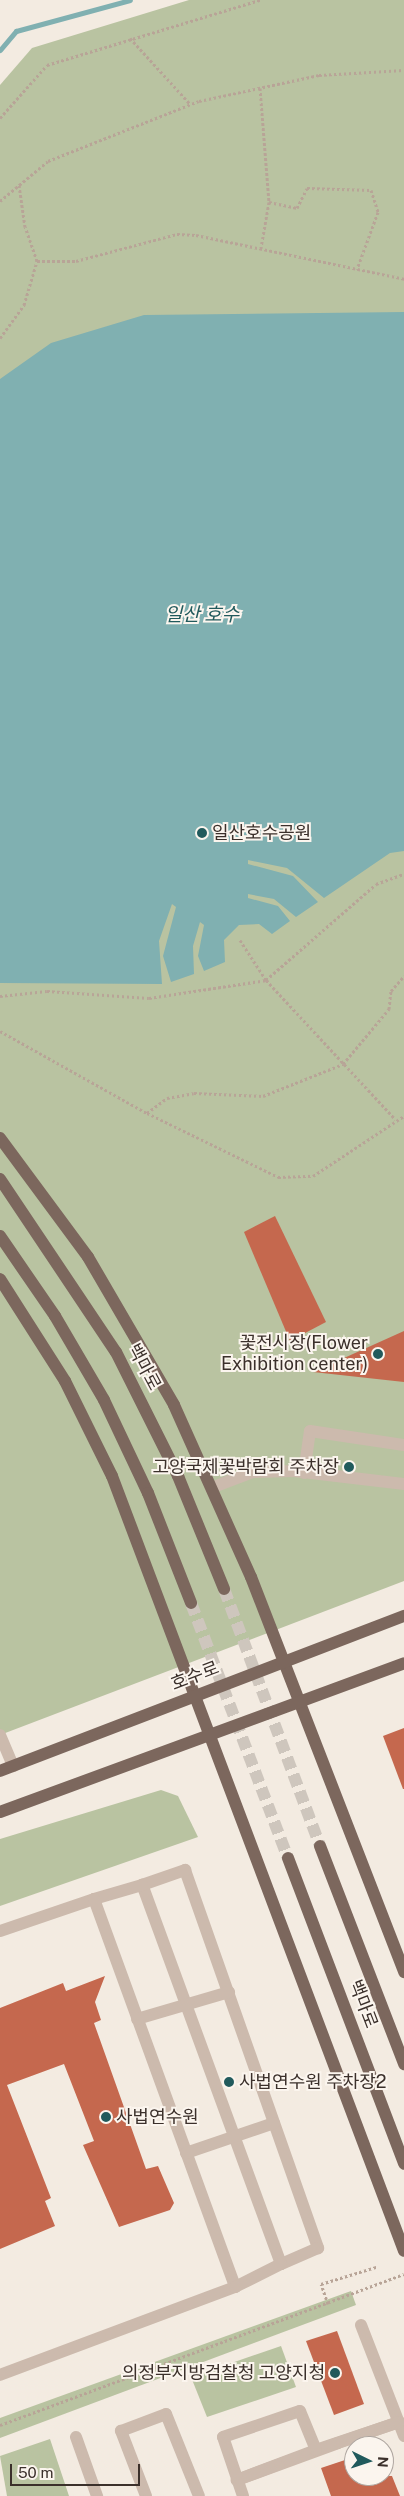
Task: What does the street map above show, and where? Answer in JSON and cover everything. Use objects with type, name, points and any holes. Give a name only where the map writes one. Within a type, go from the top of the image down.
[{"type":"main road","points":[[0,1138],[60,1214],[124,1314],[211,1488],[284,1661],[404,1972]]},
{"type":"main road","name":"백마로","points":[[0,1178],[116,1352],[178,1476],[224,1589]]},
{"type":"main road","points":[[0,1236],[55,1316],[104,1400],[148,1493],[191,1603]]},
{"type":"main road","points":[[0,1279],[49,1354],[96,1441],[211,1734],[404,2251]]},
{"type":"main road","name":"호수로","points":[[0,1771],[404,1616]]},
{"type":"main road","points":[[0,1812],[404,1663]]},
{"type":"main road","name":"백마로","points":[[320,1846],[404,2064]]},
{"type":"main road","name":"백마로","points":[[288,1858],[404,2164]]},
{"type":"lane","points":[[304,1472],[310,1431],[404,1445]]},
{"type":"lane","points":[[211,1488],[253,1472],[304,1472],[404,1484]]},
{"type":"lane","points":[[0,1735],[13,1766]]},
{"type":"lane","points":[[0,1932],[185,1870],[318,2248],[235,2287],[0,2376]]},
{"type":"lane","points":[[142,1885],[281,2264]]},
{"type":"lane","points":[[94,1899],[235,2287]]},
{"type":"lane","points":[[137,2019],[187,2007],[228,1992]]},
{"type":"lane","points":[[186,2153],[274,2123]]},
{"type":"lane","points":[[361,2325],[404,2436]]},
{"type":"lane","points":[[243,2496],[223,2437],[300,2411],[316,2450]]},
{"type":"lane","points":[[146,2496],[121,2431],[166,2414],[199,2496]]},
{"type":"lane","points":[[237,2480],[398,2422]]},
{"type":"lane","points":[[237,2480],[398,2422]]},
{"type":"lane","points":[[76,2437],[97,2496]]},
{"type":"path","points":[[0,118],[47,65],[130,38],[260,0]]},
{"type":"path","points":[[130,38],[190,104]]},
{"type":"path","points":[[0,201],[48,161],[190,104],[319,75],[404,70]]},
{"type":"path","points":[[260,88],[269,202],[261,248]]},
{"type":"path","points":[[0,338],[24,306],[37,261],[24,227],[19,185]]},
{"type":"path","points":[[269,202],[297,208],[307,188],[371,190],[378,212],[357,269]]},
{"type":"path","points":[[37,261],[76,261],[177,234],[261,248],[404,279]]},
{"type":"path","points":[[0,996],[47,991],[149,998],[266,980],[376,884],[404,874]]},
{"type":"path","points":[[240,940],[266,980],[395,1119]]},
{"type":"path","points":[[147,1113],[167,1098],[194,1093],[263,1096],[342,1064],[389,1009],[391,991],[404,976]]},
{"type":"path","points":[[0,1031],[147,1113],[266,1172],[296,1179],[313,1176],[395,1119],[404,1116]]},
{"type":"path","points":[[328,2304],[321,2284],[376,2267]]},
{"type":"path","points":[[0,2425],[404,2274]]},
{"type":"green space","name":"일산호수공원","points":[[189,0],[404,0],[404,1581],[0,1735],[0,85],[32,48]]},
{"type":"green space","points":[[161,1790],[178,1796],[198,1837],[0,1906],[0,1839]]},
{"type":"green space","points":[[351,2291],[356,2305],[0,2438],[0,2418]]},
{"type":"green space","points":[[281,2346],[296,2387],[207,2417],[191,2377]]},
{"type":"green space","points":[[50,2439],[69,2496],[7,2496],[0,2456]]},
{"type":"water","name":"일산 호수","points":[[404,312],[404,851],[390,853],[324,898],[287,868],[248,860],[248,864],[293,876],[318,902],[296,917],[274,899],[248,894],[248,898],[278,906],[290,921],[272,934],[259,924],[239,925],[224,940],[225,962],[204,971],[198,956],[204,925],[200,922],[193,946],[194,974],[171,982],[163,956],[176,907],[172,904],[159,941],[162,984],[0,983],[0,379],[51,343],[144,315]]},
{"type":"building","points":[[275,1216],[326,1322],[290,1341],[244,1232]]},
{"type":"building","name":"꽃전시장(Flower Exhibition center)","points":[[404,1331],[404,1382],[313,1372]]},
{"type":"building","points":[[404,1728],[404,1789],[403,1789],[383,1736]]},
{"type":"building","name":"사법연수원","points":[[105,1976],[95,2002],[101,2020],[94,2023],[146,2169],[158,2166],[174,2203],[170,2210],[119,2227],[83,2145],[94,2141],[64,2064],[7,2085],[51,2198],[45,2201],[55,2226],[0,2249],[0,2008],[63,1983],[66,1991]]},
{"type":"building","name":"의정부지방검찰청 고양지청","points":[[337,2331],[364,2404],[334,2415],[306,2341]]},
{"type":"building","points":[[344,2460],[344,2486],[394,2486],[394,2481],[400,2496],[331,2496],[321,2468]]},
{"type":"waterway","points":[[0,50],[16,31],[130,0]]},
{"type":"tunnel","points":[[224,1589],[320,1846]]},
{"type":"tunnel","points":[[191,1603],[288,1858]]},
{"type":"place","name":"일산호수공원","points":[[202,833]]},
{"type":"place","name":"꽃전시장(Flower Exhibition center)","points":[[378,1354]]},
{"type":"place","name":"고양국제꽃박람회 주차장","points":[[349,1467]]},
{"type":"place","name":"사법연수원 주차장2","points":[[229,2082]]},
{"type":"place","name":"사법연수원","points":[[106,2117]]},
{"type":"place","name":"의정부지방검찰청 고양지청","points":[[335,2373]]}]
